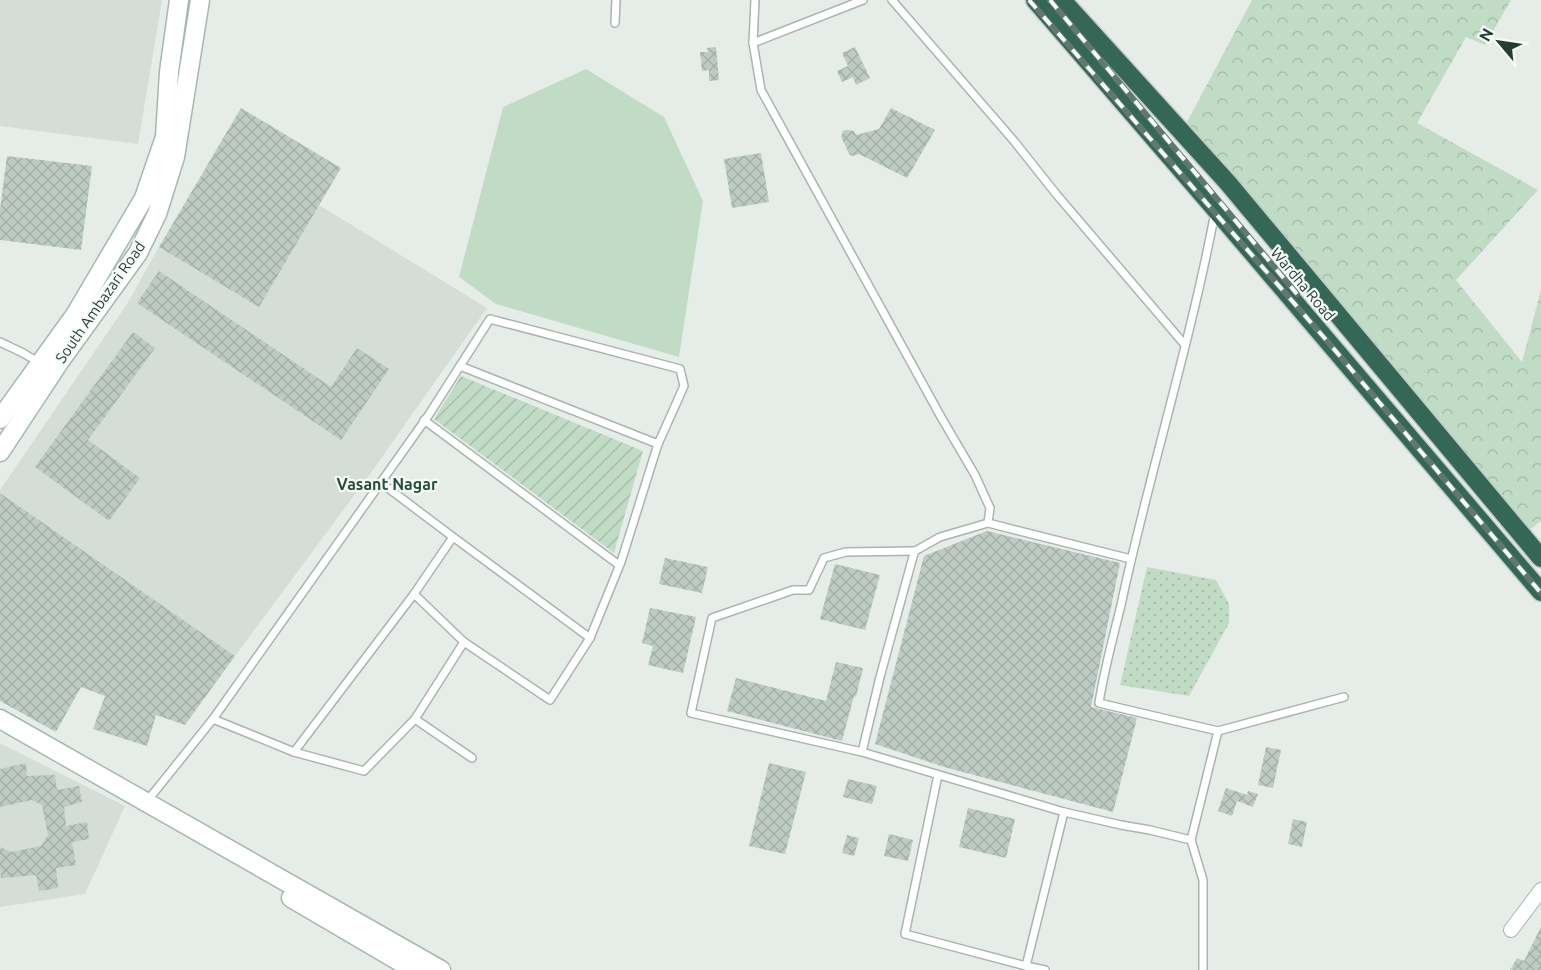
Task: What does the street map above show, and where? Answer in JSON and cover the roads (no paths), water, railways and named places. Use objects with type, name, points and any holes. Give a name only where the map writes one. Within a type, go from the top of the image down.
[{"type":"highway","name":"Wardha Road","points":[[1035,0],[1539,587]]},
{"type":"highway","name":"Wardha Road","points":[[1062,0],[1228,183],[1541,558]]},
{"type":"main road","name":"South Ambazari Road","points":[[0,419],[75,315],[144,198],[165,137],[168,72],[179,0]]},
{"type":"main road","name":"South Ambazari Road","points":[[0,452],[60,361],[138,253],[157,214],[175,157],[200,0]]},
{"type":"main road","points":[[0,719],[441,970]]},
{"type":"main road","points":[[0,734],[157,820],[414,970]]},
{"type":"street","points":[[1511,930],[1541,890]]},
{"type":"lane","points":[[615,23],[616,0]]},
{"type":"lane","points":[[755,0],[753,43],[761,90],[975,475],[990,508],[988,523]]},
{"type":"lane","points":[[753,43],[863,0]]},
{"type":"lane","points":[[892,0],[1185,345]]},
{"type":"lane","points":[[1216,210],[1207,256],[1131,559],[1100,703],[1218,731],[1344,697]]},
{"type":"lane","points":[[146,802],[213,719],[424,420],[490,319],[680,369],[684,386],[658,444],[619,565],[590,638],[550,699],[464,642],[414,594]]},
{"type":"lane","points":[[0,342],[23,352],[40,363]]},
{"type":"lane","points":[[460,366],[658,444]]},
{"type":"lane","points":[[424,420],[619,565]]},
{"type":"lane","points":[[380,482],[590,638]]},
{"type":"lane","points":[[1131,559],[988,523],[940,537],[915,551],[846,552],[824,558],[809,590],[793,590],[712,618],[692,713],[862,752],[1064,812],[1191,840]]},
{"type":"lane","points":[[294,752],[414,594],[453,537]]},
{"type":"lane","points":[[862,752],[915,551]]},
{"type":"lane","points":[[213,719],[294,752],[364,771],[415,719],[464,642]]},
{"type":"lane","points":[[415,719],[472,758]]},
{"type":"lane","points":[[1203,970],[1203,880],[1191,840],[1218,731]]},
{"type":"lane","points":[[938,775],[905,933],[1045,970]]},
{"type":"lane","points":[[1026,966],[1064,812]]},
{"type":"railway","points":[[1029,0],[1328,342],[1541,593]]},
{"type":"railway","points":[[1050,0],[1297,294]]},
{"type":"district","name":"Vasant Nagar","points":[[387,484]]}]
